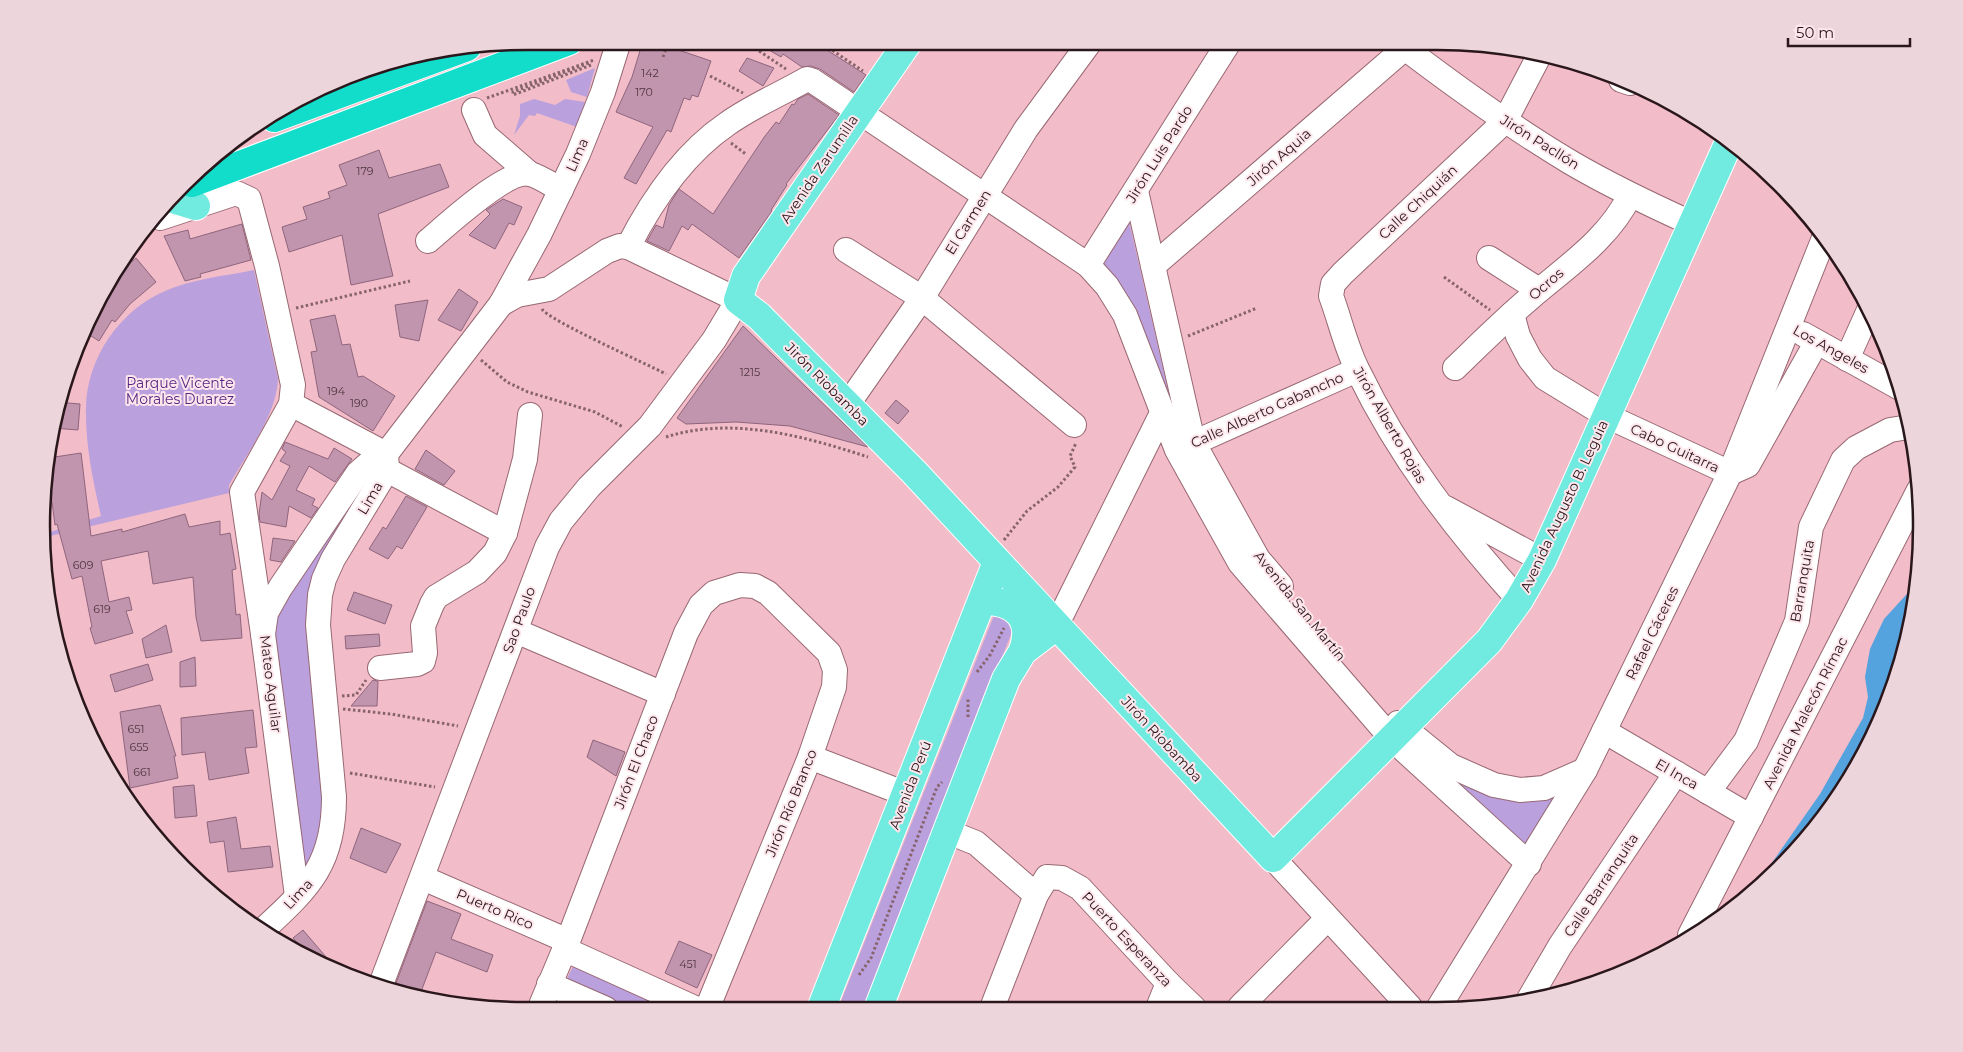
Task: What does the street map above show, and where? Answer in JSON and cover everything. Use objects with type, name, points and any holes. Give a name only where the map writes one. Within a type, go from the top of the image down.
[{"type":"highway","points":[[188,196],[547,50]]},
{"type":"highway","points":[[292,112],[375,83],[438,58]]},
{"type":"main road","name":"Avenida Zarumilla","points":[[738,300],[746,276],[902,50]]},
{"type":"main road","name":"Avenida Augusto B. Leguia","points":[[1273,858],[1489,641],[1519,600],[1542,560],[1727,148]]},
{"type":"main road","name":"Jirón Riobamba","points":[[738,300],[759,316],[848,404],[1273,858]]},
{"type":"main road","name":"Avenida Perú","points":[[824,1002],[982,601],[995,559]]},
{"type":"main road","points":[[880,1002],[1006,679],[1023,651],[1027,640],[1026,625],[1019,612],[1008,604],[994,600],[982,601]]},
{"type":"main road","points":[[1023,651],[1056,626]]},
{"type":"street","name":"Lima","points":[[268,926],[318,872],[329,846],[334,825],[318,625],[320,595],[324,579],[333,559],[387,462],[467,348],[501,304],[562,190],[597,109],[616,50]]},
{"type":"street","name":"El Carmen","points":[[848,404],[922,298],[1026,129],[1084,50]]},
{"type":"street","name":"Jirón Luis Pardo","points":[[1088,265],[1136,192],[1224,50]]},
{"type":"street","name":"Jirón Aquia","points":[[1153,266],[1395,50]]},
{"type":"street","name":"Jirón Pacllón","points":[[1408,50],[1505,121],[1570,162],[1692,224]]},
{"type":"street","name":"Calle Chiquián","points":[[1333,284],[1505,121],[1537,61]]},
{"type":"street","points":[[628,247],[658,195],[684,164],[716,132],[807,79]]},
{"type":"street","name":"Avenida San Martín","points":[[807,79],[813,81],[1088,265],[1107,286],[1125,315],[1162,413],[1258,559],[1397,734],[1529,864]]},
{"type":"street","points":[[479,104],[485,135],[530,174],[562,190]]},
{"type":"street","points":[[428,241],[512,176],[530,174]]},
{"type":"street","name":"Avenida San Martín","points":[[1136,192],[1170,343],[1185,446]]},
{"type":"street","points":[[169,211],[188,196],[236,193],[249,199],[293,379],[291,404],[242,492],[263,634]]},
{"type":"street","name":"Ocros","points":[[1455,368],[1508,317],[1599,239],[1620,214],[1630,194]]},
{"type":"street","name":"Rafael Cáceres","points":[[1443,1002],[1585,770],[1730,473],[1821,245]]},
{"type":"street","points":[[501,304],[517,295],[549,289],[607,251],[620,246],[628,247],[738,300]]},
{"type":"street","points":[[846,250],[922,298],[1074,425]]},
{"type":"street","points":[[1489,258],[1539,290]]},
{"type":"street","name":"Jirón Alberto Rojas","points":[[1333,284],[1331,296],[1357,370],[1416,474],[1472,548],[1519,600]]},
{"type":"street","name":"Sao Paulo","points":[[382,980],[423,878],[547,547],[561,521],[589,487],[650,438],[682,382],[730,317],[738,300]]},
{"type":"street","name":"Cabo Guitarra","points":[[1508,317],[1530,358],[1545,378],[1607,416],[1730,473],[1748,465],[1816,343]]},
{"type":"street","points":[[1847,359],[1865,318]]},
{"type":"street","name":"Los Angeles","points":[[1788,326],[1891,383]]},
{"type":"street","name":"Calle Alberto Gabancho","points":[[1185,446],[1357,370]]},
{"type":"street","points":[[291,404],[505,533]]},
{"type":"street","points":[[1056,626],[1162,413]]},
{"type":"street","points":[[380,668],[417,664],[423,661],[425,653],[423,626],[436,597],[477,572],[495,553],[505,533],[508,514],[525,459],[530,415]]},
{"type":"street","name":"Barranquita","points":[[1708,792],[1746,741],[1797,621],[1811,527],[1842,460],[1856,448],[1890,430],[1903,428]]},
{"type":"street","name":"Mateo Aguilar","points":[[297,896],[263,634],[266,614],[280,588],[366,464],[387,462]]},
{"type":"street","name":"Avenida Malecón Rímac","points":[[1695,926],[1912,501]]},
{"type":"street","name":"Jirón Alberto Rojas","points":[[1440,505],[1542,560]]},
{"type":"street","name":"Jirón El Chaco","points":[[542,1002],[566,945],[686,633],[701,604],[711,594],[740,585],[755,586],[768,593],[783,608]]},
{"type":"street","name":"Jirón Río Branco","points":[[710,1002],[810,757],[834,687],[834,670],[829,653],[783,608]]},
{"type":"street","points":[[516,631],[663,694]]},
{"type":"street","name":"El Inca","points":[[1604,731],[1751,817]]},
{"type":"street","name":"Avenida San Martín","points":[[1397,734],[1451,766],[1494,785],[1520,790],[1544,788],[1585,770]]},
{"type":"street","points":[[810,757],[906,794]]},
{"type":"street","name":"Calle Barranquita","points":[[1533,992],[1560,946],[1676,773]]},
{"type":"street","points":[[946,831],[976,844],[1036,894]]},
{"type":"street","name":"Jirón Riobamba","points":[[1273,858],[1327,919],[1405,1002]]},
{"type":"street","name":"Puerto Esperanza","points":[[994,1002],[1036,894],[1047,877],[1062,878],[1080,888],[1188,1002]]},
{"type":"street","name":"Puerto Rico","points":[[423,878],[683,1002]]},
{"type":"street","points":[[1245,1002],[1327,919]]},
{"type":"street","points":[[1160,1002],[1168,983]]},
{"type":"street","points":[[549,984],[590,1002]]},
{"type":"path","points":[[663,57],[666,50]]},
{"type":"path","points":[[759,50],[793,73],[807,79]]},
{"type":"path","points":[[832,50],[880,82]]},
{"type":"path","points":[[479,104],[591,60],[594,61],[593,64],[515,96],[513,92],[592,62]]},
{"type":"path","points":[[710,76],[764,103]]},
{"type":"path","points":[[1444,277],[1508,317]]},
{"type":"path","points":[[278,313],[410,281]]},
{"type":"path","points":[[532,292],[544,314],[682,382]]},
{"type":"path","points":[[1170,343],[1257,308]]},
{"type":"path","points":[[467,348],[507,382],[528,392],[595,412],[650,438],[682,432],[739,428],[814,439],[877,460]]},
{"type":"path","points":[[995,559],[1027,511],[1058,487],[1075,467],[1070,456],[1078,438],[1074,425]]},
{"type":"path","points":[[974,675],[990,655],[1004,628]]},
{"type":"path","points":[[325,703],[356,695],[373,668],[380,668]]},
{"type":"path","points":[[968,690],[968,722]]},
{"type":"path","points":[[325,703],[479,730]]},
{"type":"path","points":[[331,770],[422,783],[455,792]]},
{"type":"path","points":[[854,980],[871,958],[937,787],[945,779]]},
{"type":"green space","points":[[595,68],[587,97],[571,92],[566,80]]},
{"type":"green space","points":[[534,99],[555,105],[565,99],[585,102],[577,127],[537,113],[535,116],[529,115],[514,135],[520,116],[520,104]]},
{"type":"green space","points":[[1128,217],[1171,403],[1101,260]]},
{"type":"green space","name":"Parque Vicente Morales Duarez","points":[[254,270],[278,379],[267,420],[229,485],[229,493],[50,536],[50,532],[101,516],[88,449],[86,407],[92,371],[109,338],[120,323],[149,299],[175,287]]},
{"type":"green space","points":[[375,467],[322,561],[328,804],[323,838],[302,873],[272,620]]},
{"type":"green space","points":[[995,613],[1015,624],[867,1002],[841,1002]]},
{"type":"green space","points":[[1437,764],[1562,792],[1524,847]]},
{"type":"green space","points":[[575,962],[660,1002],[611,1002],[566,981]]},
{"type":"water","points":[[1908,593],[1897,649],[1888,679],[1864,737],[1833,790],[1815,816],[1768,869],[1820,794],[1863,718],[1868,697],[1865,677],[1870,649],[1884,619]]},
{"type":"building","points":[[640,50],[679,50],[711,61],[698,97],[692,95],[690,100],[684,98],[671,132],[667,130],[636,184],[624,178],[653,127],[616,112],[632,77]]},
{"type":"building","points":[[769,50],[827,50],[866,75],[854,92],[820,69],[811,66],[802,67],[783,54],[781,57]]},
{"type":"building","points":[[747,58],[774,68],[763,86],[739,71]]},
{"type":"building","points":[[808,94],[839,115],[786,184],[772,211],[739,258],[692,224],[688,230],[682,226],[669,251],[647,241],[656,225],[663,228],[669,205],[679,189],[713,214],[776,122],[779,124],[792,104],[794,105],[798,99]]},
{"type":"building","points":[[379,150],[389,178],[440,164],[449,187],[378,214],[393,276],[351,285],[342,235],[289,252],[282,227],[307,219],[303,207],[330,198],[328,192],[347,185],[339,165]]},
{"type":"building","points":[[503,199],[522,207],[514,225],[509,223],[495,249],[469,235],[490,214],[486,210]]},
{"type":"building","points":[[242,224],[251,260],[200,274],[201,277],[185,281],[164,236],[188,230],[190,239]]},
{"type":"building","points":[[136,258],[156,282],[130,304],[115,322],[112,320],[99,341],[90,335],[99,315],[129,264]]},
{"type":"building","points":[[459,289],[478,302],[461,331],[438,320]]},
{"type":"building","points":[[428,300],[419,341],[400,337],[395,305]]},
{"type":"building","points":[[335,315],[342,345],[350,344],[358,377],[363,376],[395,396],[373,431],[319,397],[311,352],[317,351],[310,320]]},
{"type":"building","points":[[743,326],[868,447],[790,426],[736,422],[686,424],[677,418]]},
{"type":"building","points":[[896,400],[909,411],[898,424],[885,413]]},
{"type":"building","points":[[66,403],[80,404],[78,430],[60,429]]},
{"type":"building","points":[[285,442],[328,459],[334,448],[352,459],[335,482],[309,466],[296,490],[315,499],[312,505],[318,508],[311,518],[289,506],[286,527],[260,522],[259,514],[262,492],[272,500],[290,466],[280,461],[286,452],[282,449]]},
{"type":"building","points":[[426,450],[455,471],[444,485],[415,469]]},
{"type":"building","points":[[81,453],[91,536],[122,529],[122,532],[185,514],[189,527],[220,521],[220,535],[230,533],[236,569],[232,570],[236,615],[240,614],[242,638],[201,641],[196,617],[193,577],[153,584],[148,551],[101,561],[109,602],[129,597],[132,610],[126,611],[133,633],[95,644],[90,628],[92,627],[82,576],[72,579],[57,524],[55,525],[51,502],[55,457]]},
{"type":"building","points":[[406,496],[427,507],[402,549],[397,546],[388,559],[369,549],[383,527],[386,529]]},
{"type":"building","points":[[273,538],[295,541],[281,562],[270,560]]},
{"type":"building","points":[[354,592],[392,605],[385,624],[347,610]]},
{"type":"building","points":[[166,625],[172,652],[146,658],[142,639]]},
{"type":"building","points":[[379,634],[380,646],[346,649],[345,636]]},
{"type":"building","points":[[195,657],[196,686],[180,687],[180,662]]},
{"type":"building","points":[[148,664],[153,680],[115,692],[110,675]]},
{"type":"building","points":[[373,680],[378,681],[377,706],[351,706]]},
{"type":"building","points":[[160,705],[176,756],[174,756],[178,778],[130,788],[120,712]]},
{"type":"building","points":[[253,710],[257,747],[245,748],[249,773],[209,780],[205,752],[182,755],[181,718]]},
{"type":"building","points":[[593,740],[625,752],[616,776],[587,757]]},
{"type":"building","points":[[194,785],[197,816],[175,818],[173,787]]},
{"type":"building","points":[[236,817],[241,849],[270,846],[273,867],[228,872],[224,841],[210,843],[207,822]]},
{"type":"building","points":[[361,828],[401,844],[386,873],[350,858]]},
{"type":"building","points":[[427,901],[461,914],[451,939],[493,955],[487,972],[436,952],[422,990],[396,984]]},
{"type":"building","points":[[303,930],[327,959],[298,943],[293,938]]},
{"type":"building","points":[[679,941],[712,955],[697,988],[665,973]]}]
